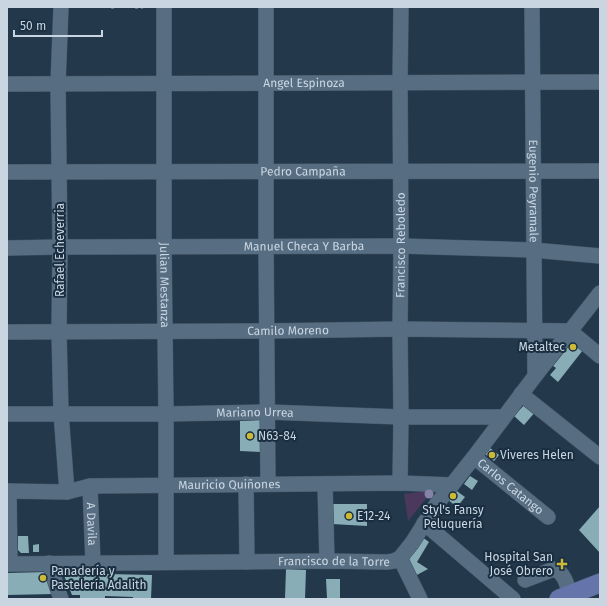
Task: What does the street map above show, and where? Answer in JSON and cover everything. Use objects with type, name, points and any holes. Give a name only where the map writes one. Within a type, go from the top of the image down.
[{"type":"main road","points":[[564,597],[600,583]]},
{"type":"street","name":"Rafael Echeverria","points":[[61,7],[58,84],[60,332],[61,413],[66,492]]},
{"type":"street","name":"Julian Mestanza","points":[[164,7],[166,562]]},
{"type":"street","points":[[266,7],[268,484]]},
{"type":"street","name":"Francisco Reboledo","points":[[400,484],[401,7]]},
{"type":"street","name":"Eugenio Peyramale","points":[[532,7],[535,376]]},
{"type":"street","name":"Angel Espinoza","points":[[7,84],[600,82]]},
{"type":"street","name":"Pedro Campaña","points":[[7,172],[600,171]]},
{"type":"street","name":"Manuel Checa Y Barba","points":[[7,248],[401,246],[533,250],[600,256]]},
{"type":"street","name":"Francisco de la Torre","points":[[8,564],[394,561],[400,558],[412,543],[436,506],[600,293]]},
{"type":"street","name":"Camilo Moreno","points":[[7,332],[165,332],[400,329],[570,331]]},
{"type":"street","points":[[570,331],[600,356]]},
{"type":"street","points":[[521,394],[600,457]]},
{"type":"street","name":"Mariano Urrea","points":[[7,414],[166,414],[268,412],[401,417],[503,418]]},
{"type":"street","name":"Carlos Catango","points":[[474,457],[548,516]]},
{"type":"street","points":[[246,484],[247,562]]},
{"type":"street","name":"Mauricio Quiñones","points":[[8,491],[66,492],[90,486],[246,484],[452,485]]},
{"type":"street","points":[[325,484],[327,561]]},
{"type":"street","name":"A Davila","points":[[90,486],[93,563]]},
{"type":"street","points":[[8,491],[8,564]]},
{"type":"street","points":[[424,523],[514,599]]},
{"type":"street","points":[[400,558],[420,599]]},
{"type":"street","points":[[49,563],[61,599]]},
{"type":"street","points":[[525,580],[554,570],[558,571],[565,579],[564,597]]},
{"type":"path","points":[[110,8],[116,8]]},
{"type":"path","points":[[135,8],[143,8]]},
{"type":"shaded area","points":[[433,490],[408,521],[404,494]]},
{"type":"building","points":[[573,341],[583,350],[558,382],[550,375],[556,368],[553,366]]},
{"type":"building","points":[[526,403],[536,411],[524,425],[514,416]]},
{"type":"building","name":"N63-84","points":[[260,420],[261,452],[240,451],[240,421]]},
{"type":"building","name":"Viveres Helen","points":[[490,448],[499,455],[494,461],[485,454]]},
{"type":"building","points":[[470,476],[478,481],[472,490],[464,484]]},
{"type":"building","points":[[454,489],[465,497],[457,507],[447,499]]},
{"type":"building","name":"E12-24","points":[[331,504],[367,504],[367,526],[332,524]]},
{"type":"building","points":[[600,506],[600,553],[579,530]]},
{"type":"building","points":[[18,536],[28,536],[29,553],[21,553],[18,550]]},
{"type":"building","points":[[422,537],[429,542],[417,562],[428,569],[415,576],[407,561]]},
{"type":"building","points":[[39,544],[39,552],[33,552],[33,545]]},
{"type":"building","points":[[286,569],[306,570],[305,599],[285,598]]},
{"type":"building","points":[[46,572],[54,594],[7,595],[7,573]]},
{"type":"building","points":[[63,573],[152,575],[151,599],[105,596],[105,599],[80,599],[80,595],[72,595]]},
{"type":"building","points":[[326,579],[340,579],[340,598],[327,598]]},
{"type":"place","name":"Metaltec","points":[[573,347]]},
{"type":"place","name":"N63-84","points":[[250,436]]},
{"type":"place","name":"Viveres Helen","points":[[492,455]]},
{"type":"place","name":"Styl's Fansy Peluquería","points":[[453,496]]},
{"type":"place","name":"E12-24","points":[[349,516]]},
{"type":"place","name":"Hospital San José Obrero","points":[[562,564]]},
{"type":"place","name":"Panadería y Pastelería Adalith","points":[[43,578]]}]
